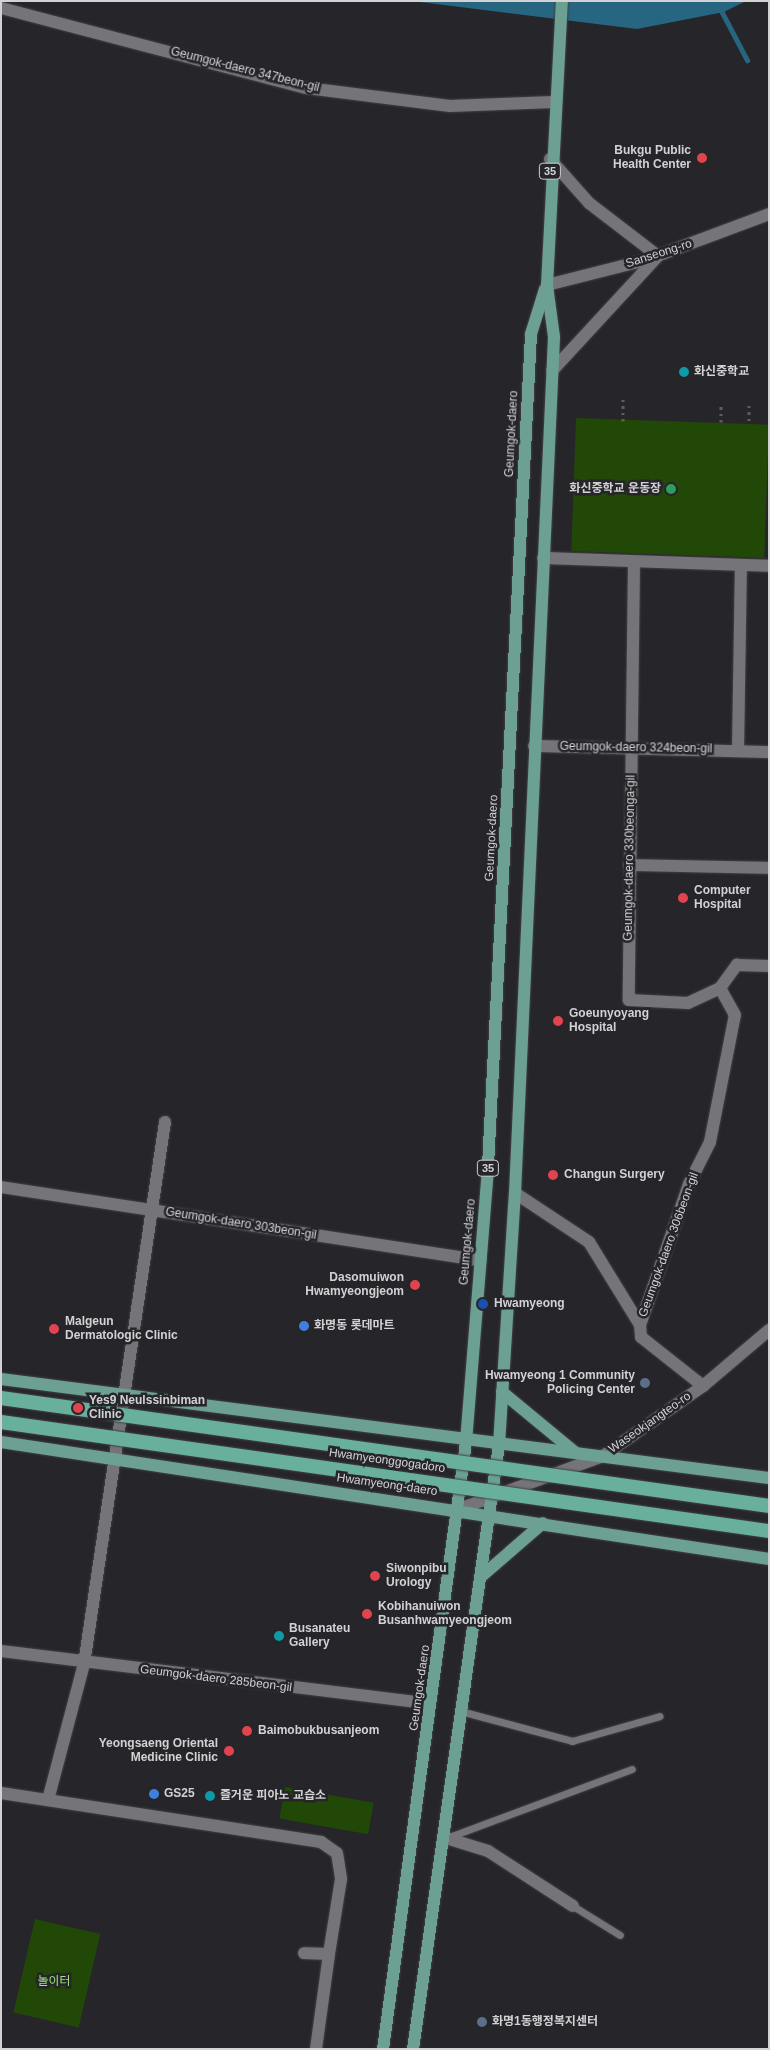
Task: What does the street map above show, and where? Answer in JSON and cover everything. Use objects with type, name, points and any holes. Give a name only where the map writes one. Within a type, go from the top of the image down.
[{"type":"highway","name":"Hwamyeonggogadoro","points":[[1,1398],[769,1506]]},
{"type":"highway","name":"Hwamyeonggogadoro","points":[[1,1422],[769,1531]]},
{"type":"main road","name":"Geumgok-daero","points":[[413,2049],[464,1712],[494,1496],[499,1445],[515,1193],[554,337],[547,284],[553,102],[562,1]]},
{"type":"main road","name":"Geumgok-daero","points":[[383,2049],[430,1704],[460,1509],[480,1260],[531,334],[547,284]]},
{"type":"main road","points":[[1,1379],[466,1442],[603,1456],[769,1478]]},
{"type":"main road","points":[[502,1392],[576,1453]]},
{"type":"main road","name":"Hwamyeong-daero","points":[[1,1442],[460,1509],[769,1559]]},
{"type":"main road","points":[[482,1575],[543,1522]]},
{"type":"street","name":"Geumgok-daero 347beon-gil","points":[[1,8],[307,88],[450,106],[553,102]]},
{"type":"street","points":[[550,159],[590,203],[658,256],[552,371]]},
{"type":"street","name":"Sanseong-ro","points":[[547,284],[658,256],[769,214]]},
{"type":"street","points":[[543,558],[769,566]]},
{"type":"street","name":"Geumgok-daero 330beonga-gil","points":[[634,562],[628,1000],[688,1003],[720,988],[737,965],[769,966]]},
{"type":"street","points":[[738,751],[741,565]]},
{"type":"street","name":"Geumgok-daero 324beon-gil","points":[[534,746],[769,752]]},
{"type":"street","points":[[629,865],[769,868]]},
{"type":"street","name":"Geumgok-daero 306beon-gil","points":[[640,1325],[689,1184],[710,1142],[735,1015],[720,988]]},
{"type":"street","points":[[48,1800],[84,1664],[150,1210],[165,1122]]},
{"type":"street","name":"Geumgok-daero 303beon-gil","points":[[1,1187],[480,1260]]},
{"type":"street","name":"Geumgok-daero 306beon-gil","points":[[515,1193],[589,1242],[640,1325]]},
{"type":"street","points":[[640,1325],[642,1337],[703,1386]]},
{"type":"street","name":"Waseokjangteo-ro","points":[[460,1509],[603,1456],[703,1386],[769,1330]]},
{"type":"street","name":"Geumgok-daero 285beon-gil","points":[[1,1651],[84,1664],[430,1704]]},
{"type":"street","points":[[1,1793],[321,1842],[337,1854],[341,1879],[316,2049]]},
{"type":"street","points":[[446,1838],[488,1851],[573,1906]]},
{"type":"street","points":[[304,1953],[330,1954]]},
{"type":"lane","points":[[464,1712],[572,1741],[660,1716]]},
{"type":"lane","points":[[446,1838],[632,1769]]},
{"type":"lane","points":[[573,1906],[620,1935]]},
{"type":"path","points":[[623,399],[623,422]]},
{"type":"path","points":[[721,404],[721,422]]},
{"type":"path","points":[[749,405],[749,423]]},
{"type":"green space","name":"화신중학교 운동장","points":[[576,418],[769,425],[764,558],[571,551]]},
{"type":"green space","points":[[285,1787],[374,1803],[368,1834],[279,1819]]},
{"type":"green space","name":"놀이터","points":[[35,1919],[100,1934],[79,2028],[13,2013]]},
{"type":"water","points":[[412,1],[746,1],[724,12],[637,29]]},
{"type":"waterway","points":[[716,1],[747,60]]},
{"type":"place","name":"Bukgu Public Health Center","points":[[702,158]]},
{"type":"place","name":"화신중학교","points":[[684,372]]},
{"type":"place","name":"화신중학교 운동장","points":[[671,489]]},
{"type":"place","name":"Computer Hospital","points":[[683,898]]},
{"type":"place","name":"Goeunyoyang Hospital","points":[[558,1021]]},
{"type":"place","name":"Changun Surgery","points":[[553,1175]]},
{"type":"place","name":"Dasomuiwon Hwamyeongjeom","points":[[415,1285]]},
{"type":"place","name":"Hwamyeong","points":[[483,1304]]},
{"type":"place","name":"화명동 롯데마트","points":[[304,1326]]},
{"type":"place","name":"Malgeun Dermatologic Clinic","points":[[54,1329]]},
{"type":"place","name":"Hwamyeong 1 Community Policing Center","points":[[645,1383]]},
{"type":"place","name":"Yes9 Neulssinbiman Clinic","points":[[78,1408]]},
{"type":"place","name":"Siwonpibu Urology","points":[[375,1576]]},
{"type":"place","name":"Kobihanuiwon Busanhwamyeongjeom","points":[[367,1614]]},
{"type":"place","name":"Busanateu Gallery","points":[[279,1636]]},
{"type":"place","name":"Baimobukbusanjeom","points":[[247,1731]]},
{"type":"place","name":"Yeongsaeng Oriental Medicine Clinic","points":[[229,1751]]},
{"type":"place","name":"GS25","points":[[154,1794]]},
{"type":"place","name":"즐거운 피아노 교습소","points":[[210,1796]]},
{"type":"place","name":"화명1동행정복지센터","points":[[482,2022]]}]
